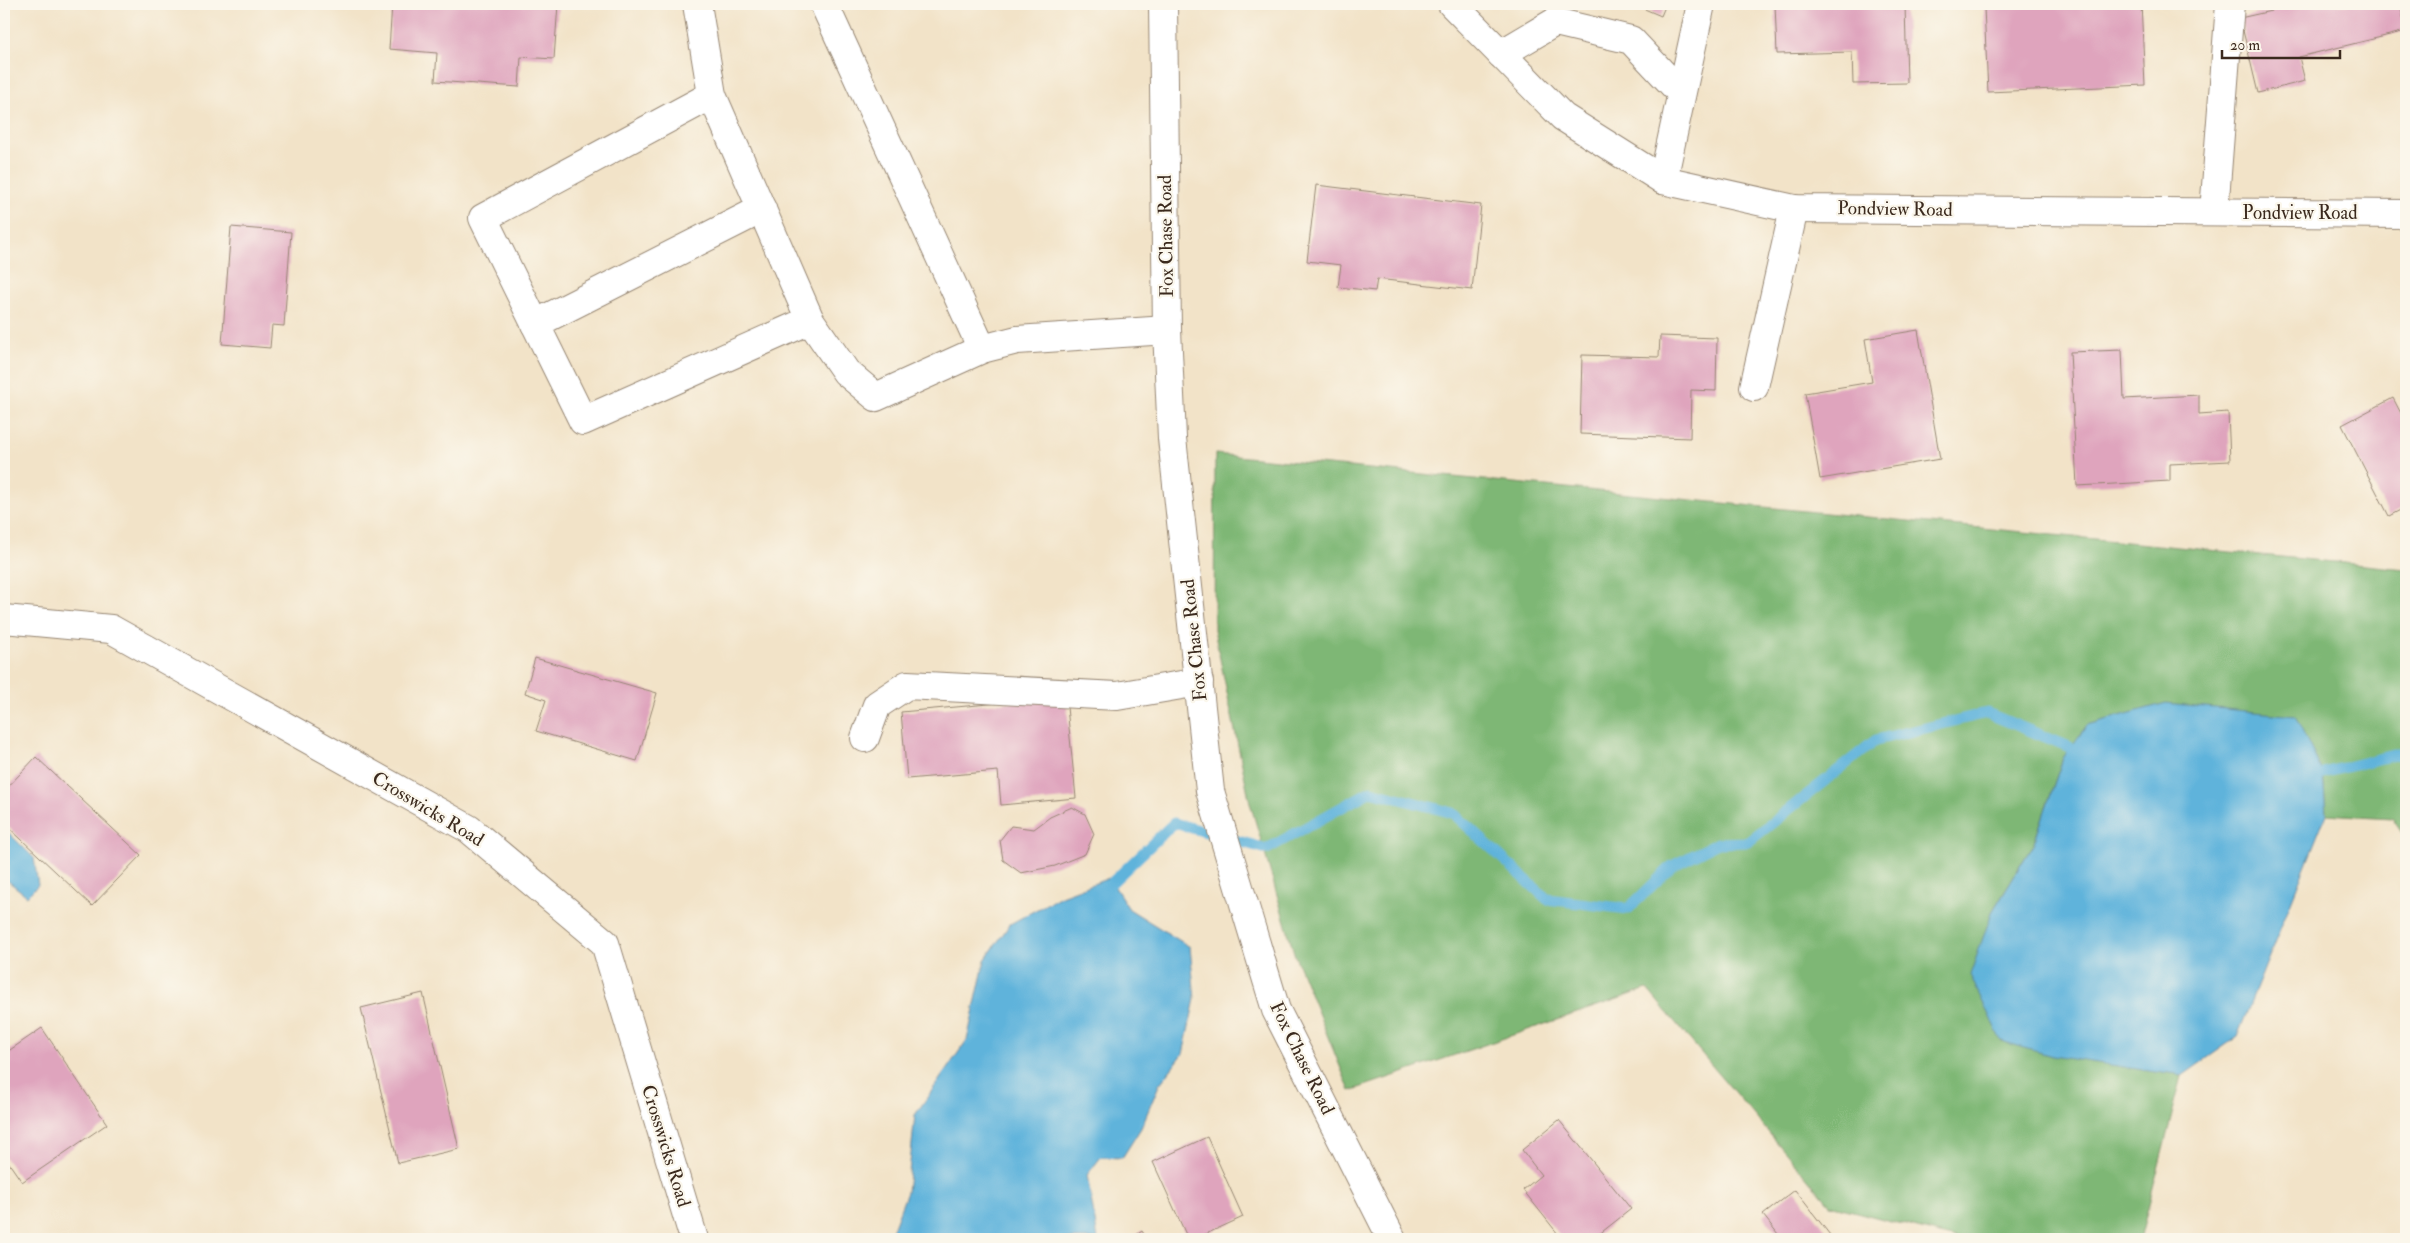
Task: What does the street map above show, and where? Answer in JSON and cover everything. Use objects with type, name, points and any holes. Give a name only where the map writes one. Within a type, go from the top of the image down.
[{"type":"street","points":[[697,4],[712,95],[810,320],[846,372],[876,398],[982,349],[1017,340],[1167,330]]},
{"type":"street","points":[[824,4],[982,349]]},
{"type":"street","name":"Fox Chase Road","points":[[1163,4],[1167,330],[1172,438],[1210,792],[1276,1010],[1392,1239]]},
{"type":"street","name":"Pondview Road","points":[[1452,4],[1563,117],[1663,180],[1794,209],[2406,214]]},
{"type":"street","points":[[1663,180],[1701,4]]},
{"type":"street","points":[[2214,212],[2230,4]]},
{"type":"street","points":[[1502,54],[1555,22],[1631,40],[1681,93]]},
{"type":"street","points":[[712,95],[483,218],[583,421],[810,320]]},
{"type":"street","points":[[535,324],[762,209]]},
{"type":"street","points":[[1754,387],[1794,209]]},
{"type":"street","name":"Crosswicks Road","points":[[4,619],[111,629],[469,829],[605,943],[694,1239]]},
{"type":"street","points":[[865,738],[877,705],[907,686],[1117,696],[1198,682]]},
{"type":"green space","points":[[1215,454],[2406,569],[2406,839],[2392,818],[2326,814],[2323,773],[2072,748],[2063,758],[2034,843],[1992,912],[2001,1041],[2182,1076],[2140,1239],[1959,1239],[1830,1205],[1647,989],[1350,1091],[1295,956],[1250,803],[1214,630]]},
{"type":"green space","points":[[2406,1136],[2406,1239],[2401,1239]]},
{"type":"water","points":[[2166,703],[2295,716],[2323,773],[2326,814],[2237,1037],[2182,1076],[2052,1056],[2001,1041],[1970,975],[1992,912],[2034,843],[2063,758],[2087,725]]},
{"type":"water","points":[[7,831],[34,858],[38,885],[27,896],[4,878],[4,832]]},
{"type":"water","points":[[1109,878],[1129,909],[1190,947],[1195,999],[1183,1054],[1159,1085],[1141,1128],[1122,1158],[1101,1157],[1087,1175],[1098,1239],[889,1239],[907,1192],[915,1115],[967,1040],[985,960],[1010,924],[1061,896]]},
{"type":"building","points":[[392,4],[558,4],[554,59],[521,57],[519,87],[435,81],[437,53],[389,49]]},
{"type":"building","points":[[1633,4],[1666,4],[1661,16]]},
{"type":"building","points":[[1775,4],[1905,4],[1907,83],[1853,84],[1852,52],[1777,54]]},
{"type":"building","points":[[2080,4],[2141,4],[2145,85],[1988,92],[1984,8]]},
{"type":"building","points":[[2269,4],[2400,4],[2406,31],[2299,57],[2305,81],[2258,93],[2240,18],[2271,11]]},
{"type":"building","points":[[1316,185],[1481,205],[1472,290],[1377,279],[1375,291],[1338,287],[1341,265],[1307,261]]},
{"type":"building","points":[[231,227],[291,232],[284,326],[272,325],[270,348],[222,344]]},
{"type":"building","points":[[1918,330],[1940,459],[1820,479],[1805,393],[1872,382],[1865,339]]},
{"type":"building","points":[[1660,336],[1717,338],[1716,391],[1691,390],[1690,438],[1580,434],[1582,355],[1659,357]]},
{"type":"building","points":[[2122,350],[2124,399],[2199,395],[2199,414],[2228,412],[2230,461],[2170,464],[2170,481],[2077,486],[2070,352]]},
{"type":"building","points":[[2393,398],[2406,423],[2406,507],[2389,516],[2342,425]]},
{"type":"building","points":[[535,658],[657,693],[637,761],[536,731],[546,700],[525,693]]},
{"type":"building","points":[[1066,697],[1076,798],[1001,805],[998,771],[907,779],[901,712]]},
{"type":"building","points":[[36,757],[141,855],[92,906],[4,823],[4,791]]},
{"type":"building","points":[[1072,807],[1085,814],[1094,834],[1085,854],[1055,866],[1021,873],[1003,860],[1000,840],[1011,826],[1034,829],[1050,817]]},
{"type":"building","points":[[423,993],[459,1149],[398,1163],[361,1008]]},
{"type":"building","points":[[42,1028],[107,1124],[22,1182],[4,1156],[4,1054]]},
{"type":"building","points":[[1559,1120],[1631,1209],[1593,1239],[1562,1239],[1523,1190],[1541,1175],[1522,1150]]},
{"type":"building","points":[[1207,1137],[1243,1217],[1195,1239],[1188,1239],[1153,1162]]},
{"type":"building","points":[[1795,1190],[1830,1235],[1825,1239],[1782,1239],[1763,1215]]},
{"type":"building","points":[[1142,1231],[1147,1239],[1130,1239]]},
{"type":"waterway","points":[[1102,892],[1174,823],[1267,849],[1371,791],[1453,813],[1547,899],[1628,909],[1672,866],[1718,843],[1748,842],[1876,740],[1987,713],[2072,748]]},
{"type":"waterway","points":[[2323,773],[2406,752]]}]
